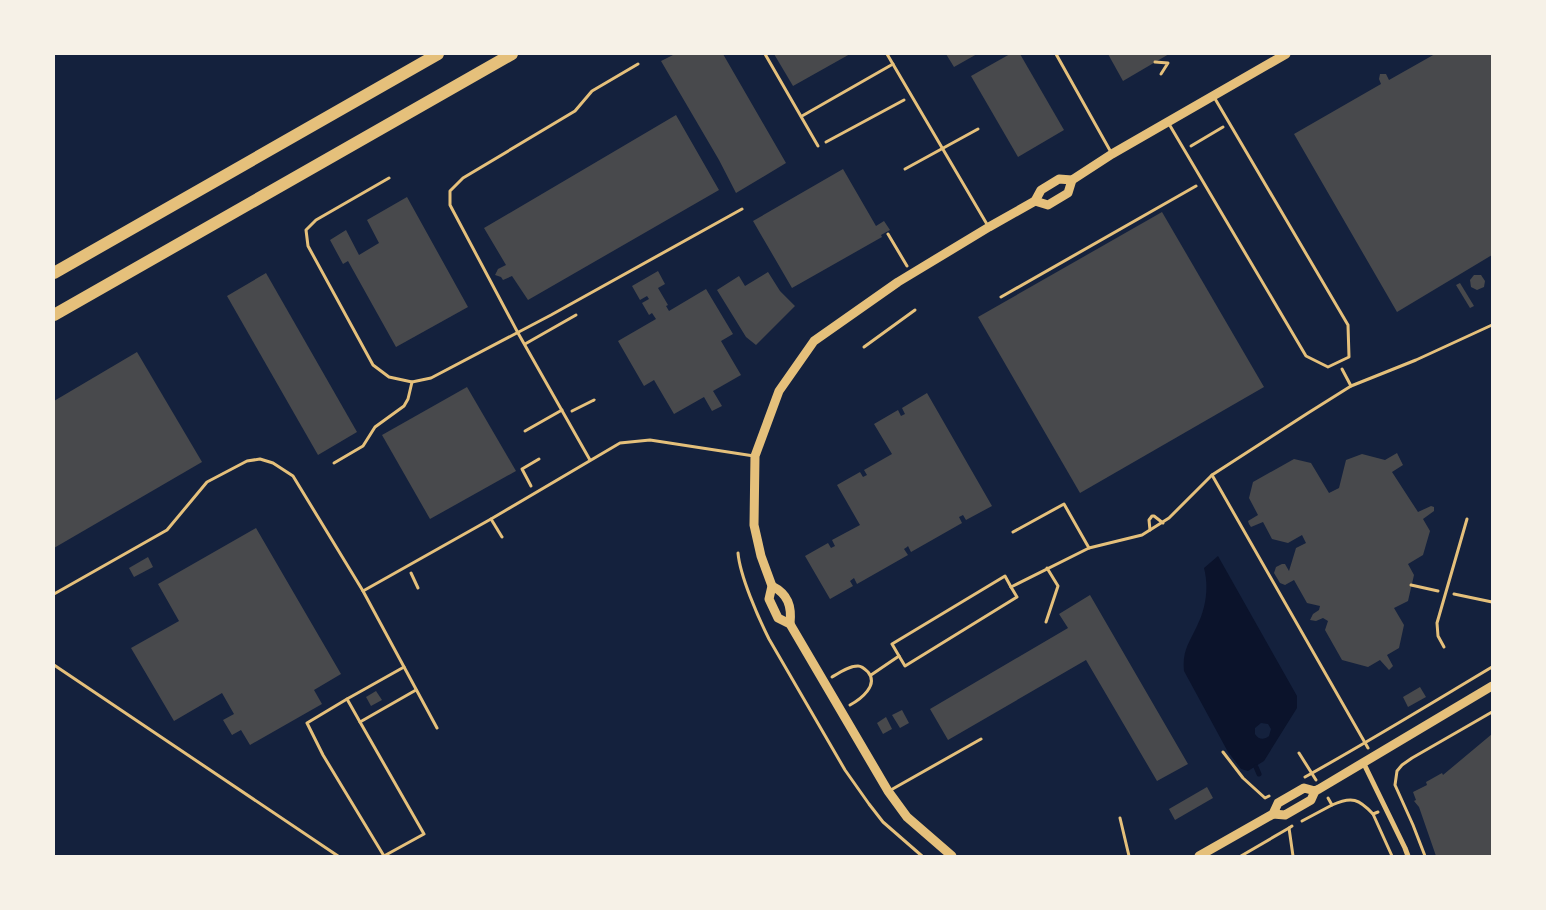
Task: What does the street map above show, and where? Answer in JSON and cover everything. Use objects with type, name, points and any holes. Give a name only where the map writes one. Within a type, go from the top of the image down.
[{"type":"highway","points":[[54,273],[438,54]]},
{"type":"highway","points":[[54,315],[512,54]]},
{"type":"street","points":[[952,856],[907,817],[888,791],[790,624],[778,618],[769,598],[772,586],[761,556],[754,525],[755,456],[779,390],[814,341],[843,319],[912,274],[1035,201],[1040,190],[1059,179],[1072,180],[1168,121],[1286,54]]},
{"type":"street","points":[[1035,201],[1048,204],[1068,193],[1072,180]]},
{"type":"street","points":[[772,586],[782,591],[791,611],[790,624]]},
{"type":"street","points":[[1199,856],[1273,814],[1285,815],[1311,800],[1318,789],[1492,686]]},
{"type":"street","points":[[1363,762],[1406,848],[1408,856]]},
{"type":"street","points":[[1273,814],[1278,803],[1304,788],[1318,789]]},
{"type":"lane","points":[[765,54],[818,146]]},
{"type":"lane","points":[[887,54],[989,227]]},
{"type":"lane","points":[[1056,54],[1112,154]]},
{"type":"lane","points":[[590,460],[518,333],[450,205],[450,192],[463,178],[575,111],[592,91],[638,64]]},
{"type":"lane","points":[[802,116],[893,64]]},
{"type":"lane","points":[[1168,121],[1306,356],[1328,367],[1349,357],[1348,325],[1213,96]]},
{"type":"lane","points":[[905,169],[978,129]]},
{"type":"lane","points":[[389,178],[316,220],[306,230],[308,246],[373,365],[389,377],[412,382],[431,378],[518,333],[742,209]]},
{"type":"lane","points":[[525,344],[576,315]]},
{"type":"lane","points":[[334,463],[363,446],[375,427],[404,406],[408,399],[412,382]]},
{"type":"lane","points":[[524,431],[562,410]]},
{"type":"lane","points":[[363,591],[620,443],[650,440],[755,456]]},
{"type":"lane","points":[[54,594],[167,530],[207,482],[247,461],[260,459],[273,463],[293,476],[363,591],[437,728]]},
{"type":"lane","points":[[491,519],[502,538]]},
{"type":"lane","points":[[1444,647],[1438,636],[1437,623],[1467,519]]},
{"type":"lane","points":[[347,699],[424,834],[384,856],[323,755],[307,724],[347,699],[404,667]]},
{"type":"lane","points":[[360,722],[416,690]]},
{"type":"lane","points":[[888,791],[981,739]]},
{"type":"lane","points":[[1120,818],[1129,856]]},
{"type":"path","points":[[1155,62],[1168,63],[1161,74]]},
{"type":"path","points":[[818,146],[911,96]]},
{"type":"path","points":[[1184,150],[1229,124]]},
{"type":"path","points":[[1001,296],[1204,182]]},
{"type":"path","points":[[888,234],[912,274]]},
{"type":"path","points":[[864,347],[915,310]]},
{"type":"path","points":[[1011,587],[1089,548],[1142,535],[1163,523],[1212,475],[1351,386],[1492,327]]},
{"type":"path","points":[[1338,362],[1351,386]]},
{"type":"path","points":[[565,415],[594,400]]},
{"type":"path","points":[[527,478],[522,469],[539,459]]},
{"type":"path","points":[[1212,475],[1373,756]]},
{"type":"path","points":[[1013,532],[1064,504],[1089,548]]},
{"type":"path","points":[[1150,530],[1149,520],[1152,516],[1163,523]]},
{"type":"path","points":[[738,553],[743,574],[769,639],[845,770],[883,822],[922,856]]},
{"type":"path","points":[[407,566],[418,588]]},
{"type":"path","points":[[1046,622],[1058,586],[1047,568]]},
{"type":"path","points":[[1005,576],[1017,598],[905,666],[899,656],[892,644],[1005,576]]},
{"type":"path","points":[[870,675],[899,656]]},
{"type":"path","points":[[54,665],[338,856]]},
{"type":"path","points":[[824,682],[848,668],[859,666],[870,675],[872,682],[868,692],[856,702],[841,710]]},
{"type":"path","points":[[1303,778],[1492,668]]},
{"type":"path","points":[[1425,856],[1395,785],[1397,771],[1412,758],[1492,712]]},
{"type":"path","points":[[1223,752],[1243,778],[1265,798],[1272,794]]},
{"type":"path","points":[[1299,752],[1318,789],[1332,805]]},
{"type":"path","points":[[1302,821],[1332,805],[1344,800],[1354,799],[1363,803],[1373,814],[1392,856]]},
{"type":"path","points":[[1373,814],[1402,800]]},
{"type":"path","points":[[1241,856],[1289,828]]},
{"type":"path","points":[[1290,834],[1293,856]]},
{"type":"water","points":[[1218,556],[1297,696],[1297,708],[1264,761],[1248,771],[1241,769],[1228,752],[1184,671],[1185,652],[1200,619],[1204,605],[1206,583],[1204,568]],"holes":[[[1261,723],[1268,724],[1271,729],[1269,736],[1263,739],[1258,737],[1255,734],[1255,728]]]},
{"type":"building","points":[[675,54],[723,54],[786,163],[736,193],[719,160],[661,61]]},
{"type":"building","points":[[774,54],[850,54],[793,86]]},
{"type":"building","points":[[946,54],[977,54],[954,67]]},
{"type":"building","points":[[1010,54],[1020,54],[1064,130],[1018,157],[971,76]]},
{"type":"building","points":[[1108,54],[1169,54],[1123,81]]},
{"type":"building","points":[[1435,54],[1492,55],[1492,255],[1397,312],[1294,134],[1381,84],[1380,74],[1386,74],[1389,80]]},
{"type":"building","points":[[676,115],[719,190],[528,300],[512,276],[503,280],[495,275],[498,269],[506,265],[484,228]]},
{"type":"building","points":[[843,169],[876,226],[884,221],[890,230],[881,235],[882,237],[792,288],[753,221]]},
{"type":"building","points":[[407,197],[468,307],[396,347],[348,261],[343,264],[330,240],[346,230],[359,255],[379,243],[367,220]]},
{"type":"building","points":[[1162,212],[1264,387],[1080,493],[978,317]]},
{"type":"building","points":[[658,271],[665,284],[658,288],[668,305],[666,306],[669,311],[706,289],[733,334],[721,341],[741,375],[713,391],[722,406],[712,411],[704,397],[674,414],[654,380],[644,386],[618,341],[656,319],[652,313],[649,315],[642,303],[649,299],[647,296],[640,300],[632,286]]},
{"type":"building","points":[[768,272],[780,291],[795,306],[756,345],[746,337],[717,290],[739,276],[745,286]]},
{"type":"building","points":[[266,273],[357,432],[318,455],[227,296]]},
{"type":"building","points":[[1474,275],[1481,275],[1485,281],[1484,287],[1477,290],[1471,287],[1470,280]]},
{"type":"building","points":[[1460,283],[1474,306],[1470,308],[1456,285]]},
{"type":"building","points":[[137,352],[202,462],[54,548],[54,401]]},
{"type":"building","points":[[467,387],[516,471],[430,519],[382,435]]},
{"type":"building","points":[[927,393],[992,506],[966,520],[963,515],[959,517],[962,523],[911,552],[908,546],[904,549],[908,555],[857,584],[854,578],[850,581],[853,586],[830,599],[805,556],[828,543],[831,548],[835,546],[832,540],[860,525],[837,485],[860,472],[863,477],[867,475],[864,470],[892,454],[874,424],[898,410],[901,416],[905,414],[902,408]]},
{"type":"building","points":[[1397,453],[1403,465],[1392,472],[1418,512],[1431,506],[1434,507],[1434,511],[1423,519],[1430,531],[1423,555],[1408,564],[1414,575],[1408,601],[1394,608],[1404,625],[1399,648],[1387,655],[1393,666],[1389,670],[1380,660],[1368,667],[1342,660],[1325,630],[1328,621],[1323,618],[1316,621],[1310,620],[1313,614],[1319,610],[1320,606],[1307,603],[1294,580],[1285,585],[1280,583],[1274,573],[1276,567],[1285,564],[1289,571],[1296,548],[1306,543],[1302,535],[1288,543],[1272,539],[1263,522],[1251,527],[1248,521],[1258,515],[1249,498],[1253,482],[1294,459],[1311,463],[1329,493],[1339,488],[1346,460],[1362,454],[1385,460]]},
{"type":"building","points":[[256,528],[341,674],[314,690],[322,704],[250,745],[241,730],[232,735],[223,720],[234,714],[222,693],[174,721],[131,648],[179,621],[158,584]]},
{"type":"building","points":[[148,557],[153,567],[134,577],[129,568]]},
{"type":"building","points":[[1090,595],[1188,764],[1157,781],[1086,660],[948,740],[930,709],[1068,628],[1059,614]]},
{"type":"building","points":[[1420,687],[1426,697],[1408,707],[1403,697]]},
{"type":"building","points":[[376,691],[382,700],[371,706],[366,697]]},
{"type":"building","points":[[902,710],[909,723],[900,728],[892,715]]},
{"type":"building","points":[[886,717],[892,729],[883,734],[877,723]]},
{"type":"building","points":[[1492,734],[1492,856],[1436,856],[1419,807],[1414,801],[1416,800],[1413,792],[1427,785],[1426,782],[1442,773],[1443,775]]},
{"type":"building","points":[[1207,787],[1213,798],[1175,820],[1169,809]]},
{"type":"waterway","points":[[1256,767],[1259,774]]}]
